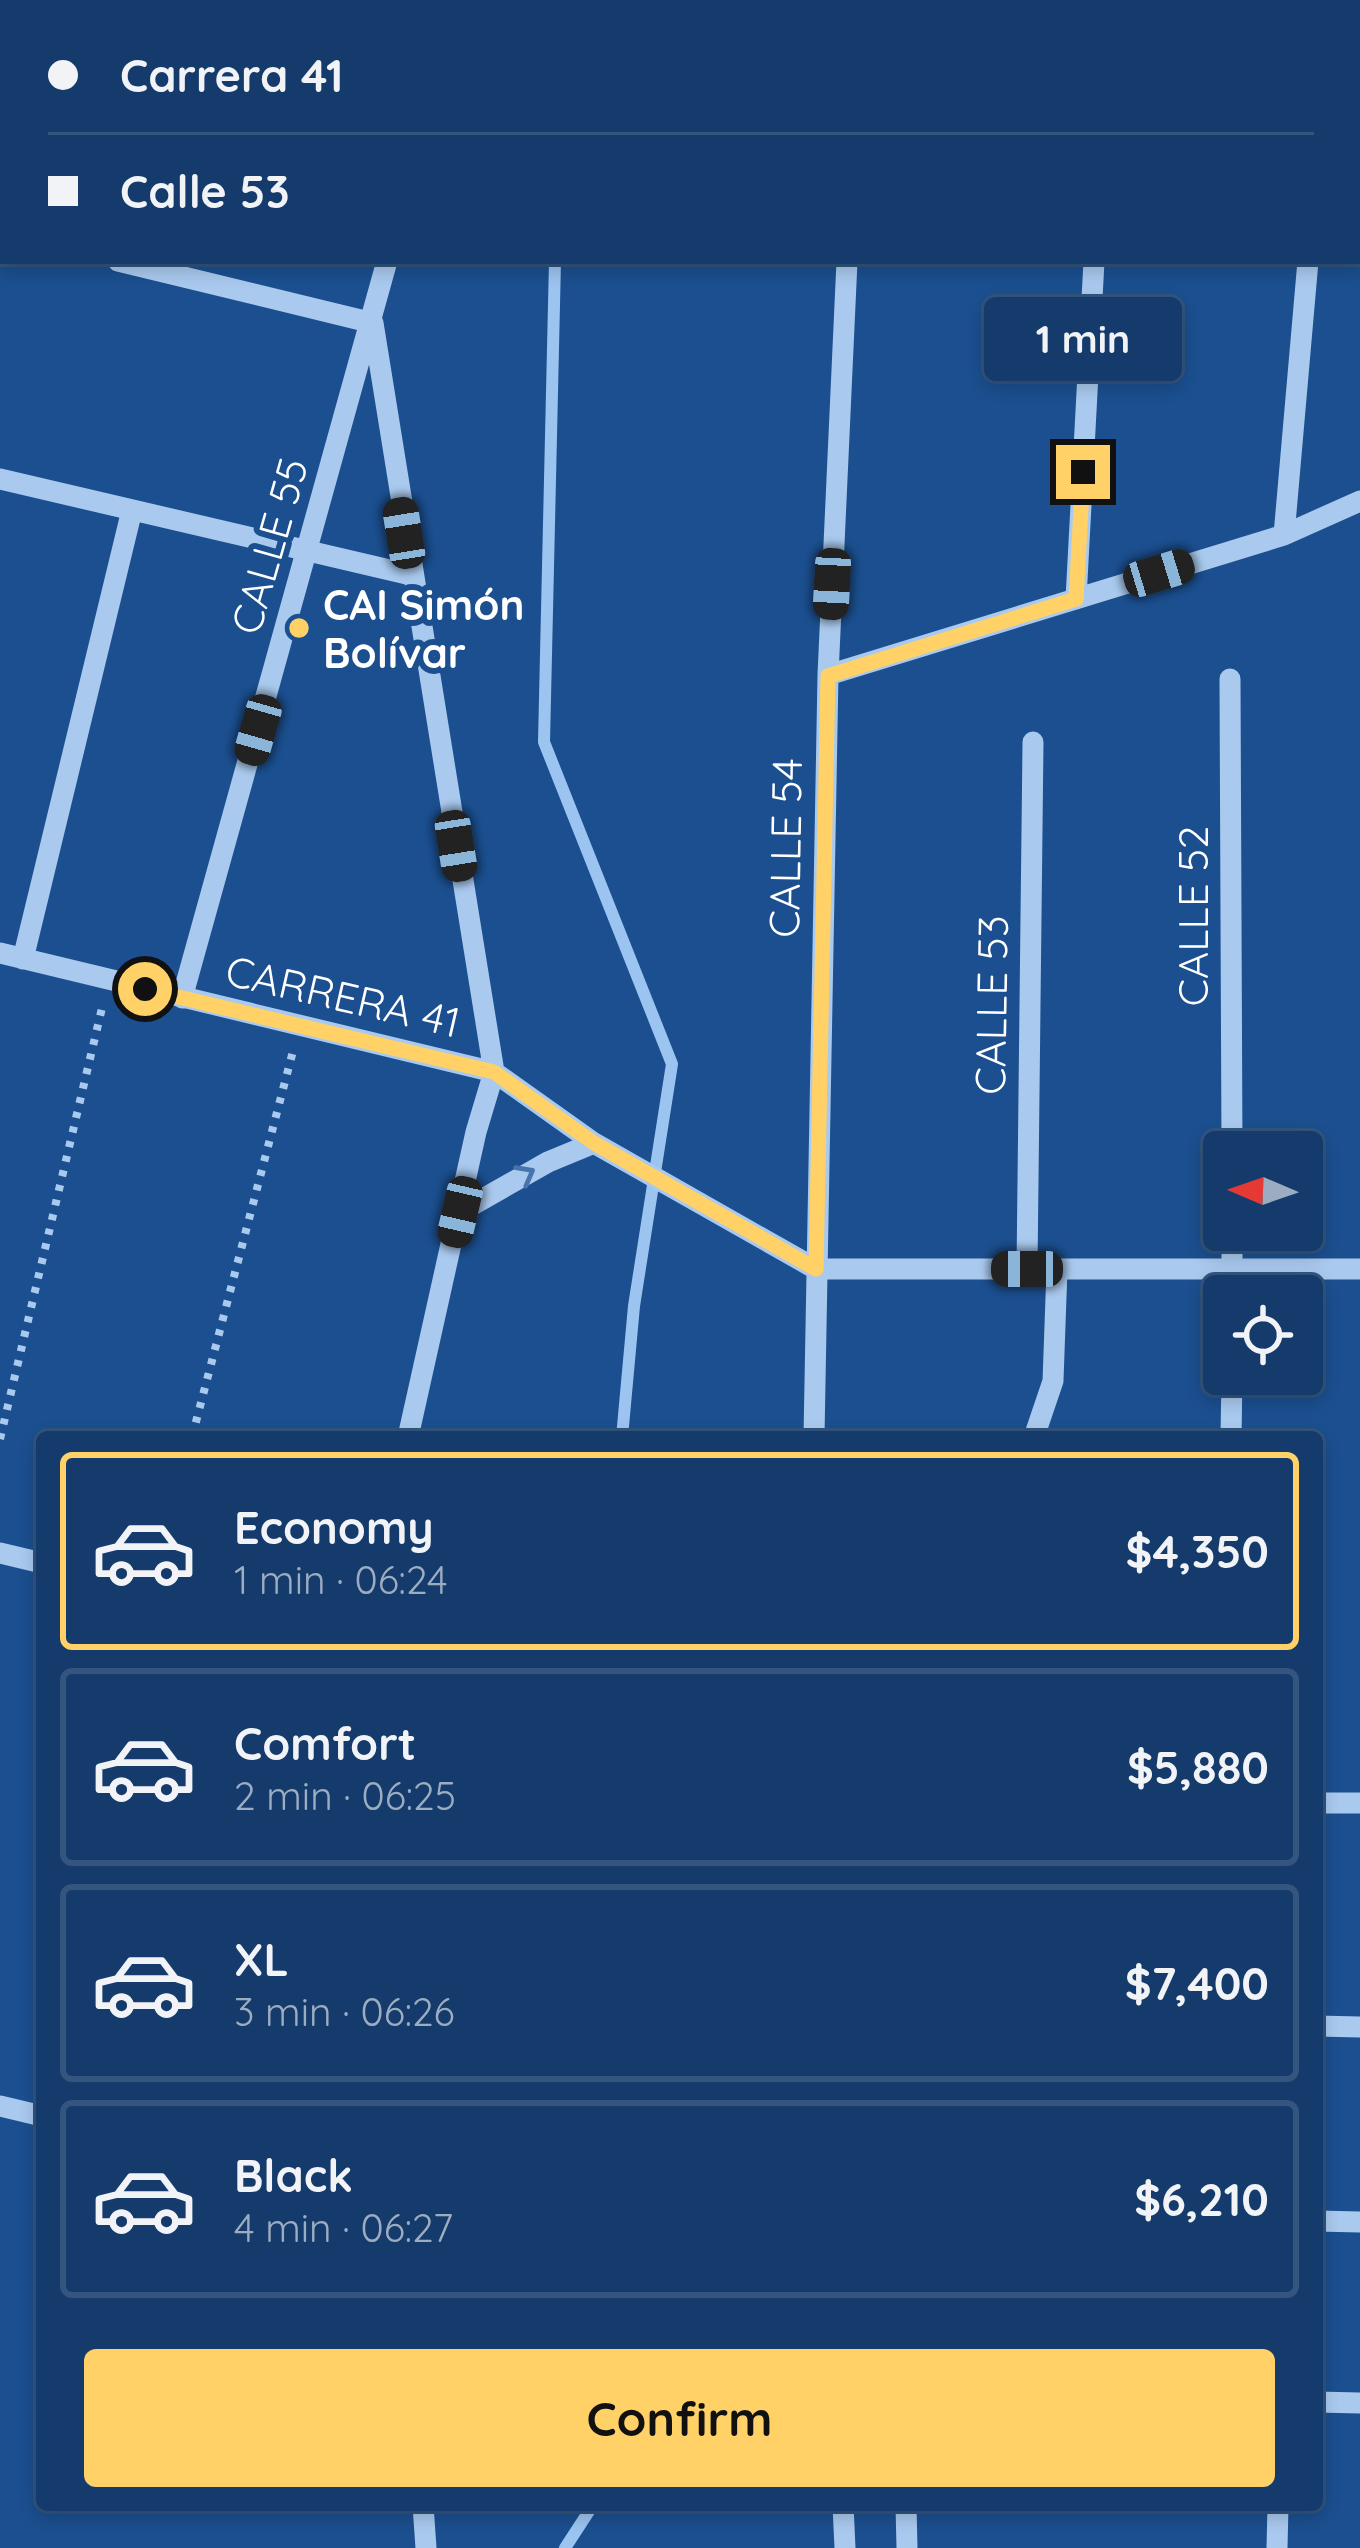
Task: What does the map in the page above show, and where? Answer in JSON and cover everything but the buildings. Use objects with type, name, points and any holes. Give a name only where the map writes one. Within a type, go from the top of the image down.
[{"type":"street","points":[[142,264],[199,271],[373,323],[494,1072],[476,1132],[409,1431]]},
{"type":"street","name":"CALLE 55","points":[[182,998],[386,264]]},
{"type":"street","name":"CALLE 54","points":[[814,1431],[828,676],[847,264]]},
{"type":"street","points":[[1076,599],[1094,264]]},
{"type":"street","points":[[1284,535],[1308,264]]},
{"type":"street","points":[[0,478],[411,575]]},
{"type":"street","points":[[828,676],[1284,535],[1360,502]]},
{"type":"street","points":[[23,959],[132,510]]},
{"type":"street","name":"CALLE 52","points":[[1230,679],[1232,1131]]},
{"type":"street","name":"CALLE 53","points":[[1027,1269],[1034,742]]},
{"type":"street","name":"CARRERA 41","points":[[0,953],[494,1072],[594,1143],[816,1269]]},
{"type":"street","points":[[460,1212],[548,1162],[594,1143]]},
{"type":"street","points":[[1233,1251],[1233,1275]]},
{"type":"street","points":[[816,1269],[1360,1269]]},
{"type":"street","points":[[1036,1431],[1053,1382],[1057,1269]]},
{"type":"street","points":[[1231,1431],[1232,1395]]},
{"type":"street","points":[[0,1553],[36,1562]]},
{"type":"street","points":[[1323,1803],[1360,1803]]},
{"type":"street","points":[[1323,2026],[1360,2027]]},
{"type":"street","points":[[0,2106],[36,2115]]},
{"type":"street","points":[[1323,2221],[1360,2222]]},
{"type":"street","points":[[1323,2402],[1360,2403]]},
{"type":"street","points":[[423,2511],[426,2548]]},
{"type":"street","points":[[843,2511],[845,2548]]},
{"type":"street","points":[[906,2511],[907,2548]]},
{"type":"street","points":[[1276,2548],[1278,2511]]},
{"type":"path","points":[[0,1439],[109,980]]},
{"type":"path","points":[[193,1431],[299,1026]]},
{"type":"waterway","points":[[555,264],[544,742],[672,1064],[634,1306],[623,1431]]},
{"type":"waterway","points":[[565,2548],[589,2511]]},
{"type":"place","name":"CAI Simón Bolívar","points":[[299,628]]},
{"type":"route","points":[[145,989],[494,1072],[594,1143],[816,1269],[828,676],[1076,599],[1083,472]]}]
